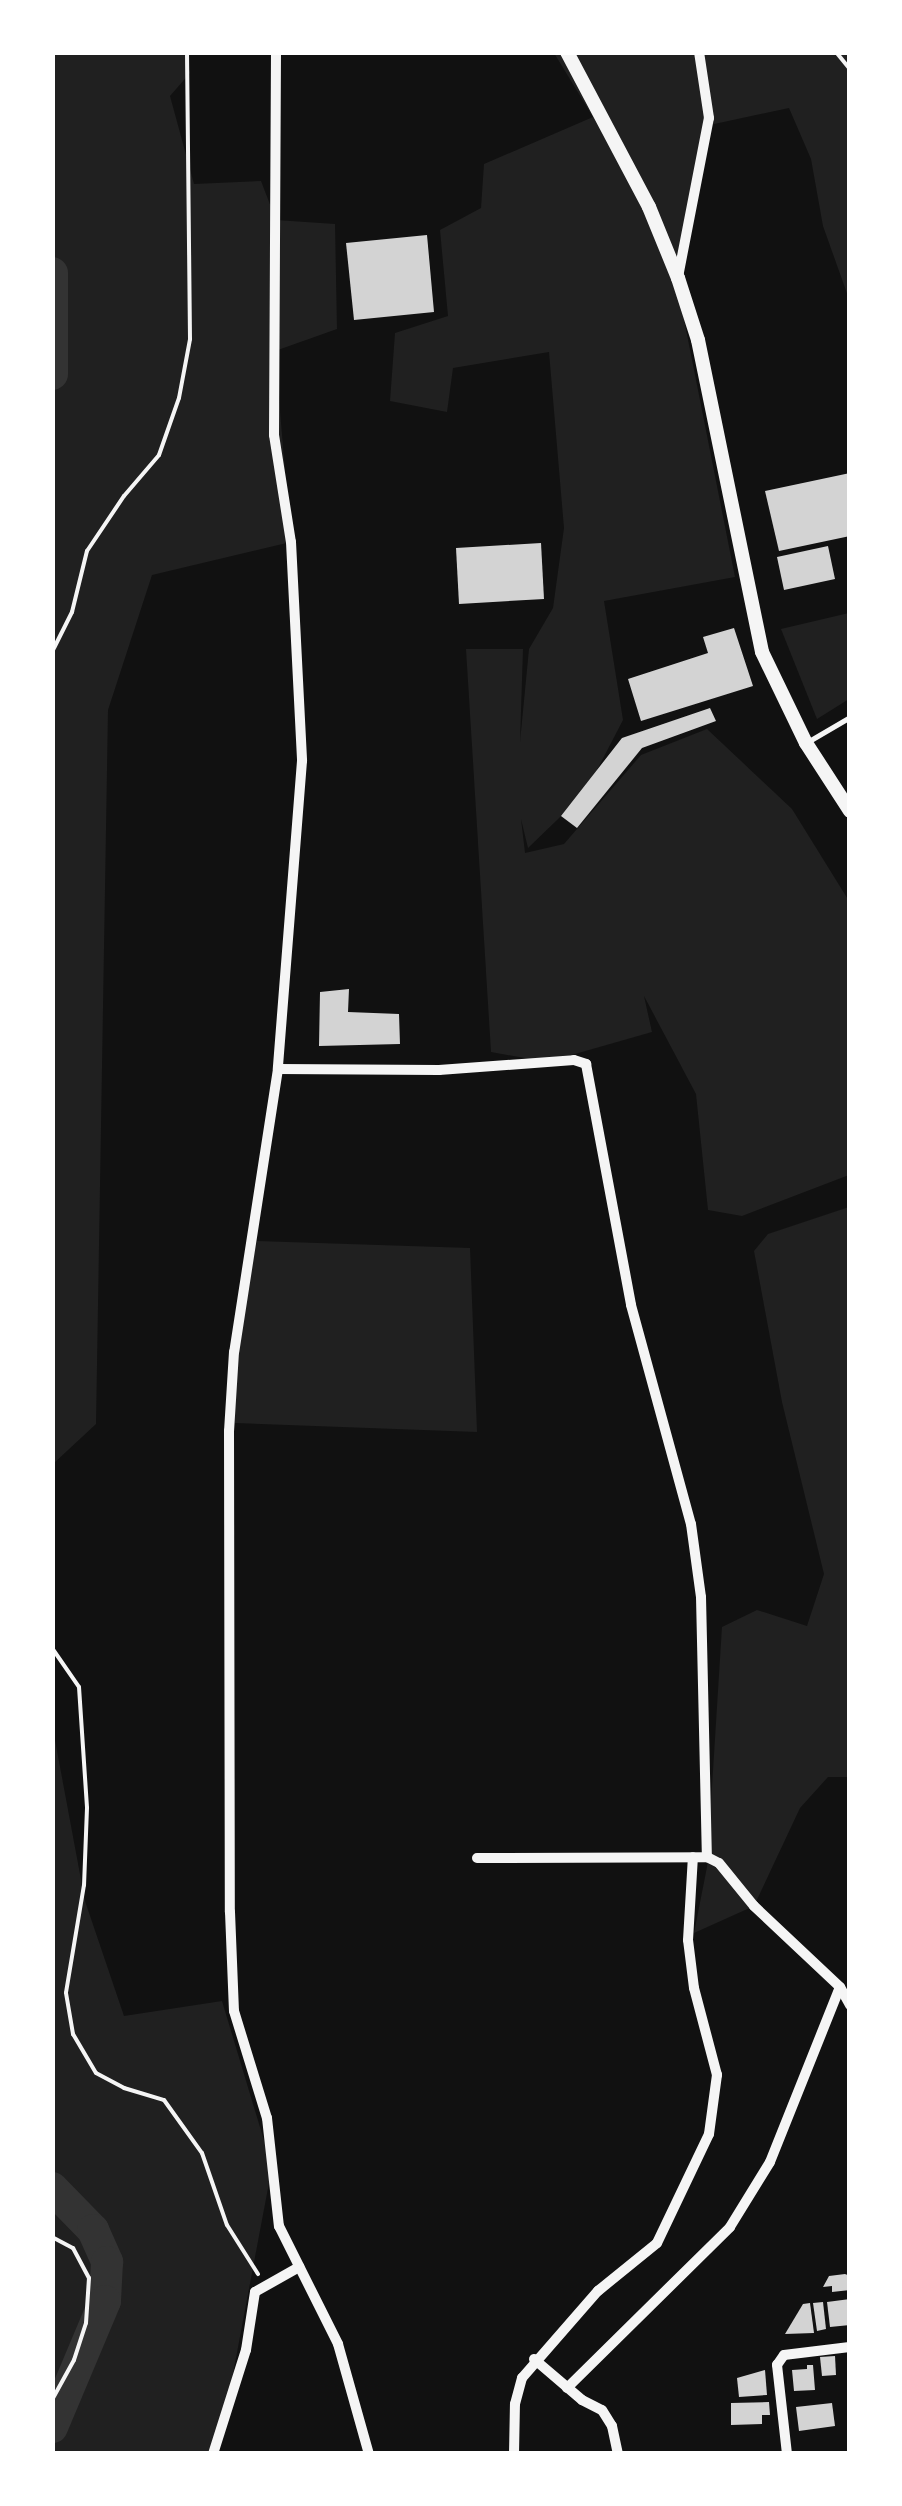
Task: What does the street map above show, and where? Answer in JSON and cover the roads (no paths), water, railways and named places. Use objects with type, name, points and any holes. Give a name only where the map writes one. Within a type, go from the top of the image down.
[{"type":"street","points":[[276,52],[274,435],[291,542],[302,761],[278,1069],[234,1352],[230,1430],[230,1912],[234,2011],[267,2118],[278,2226],[338,2344],[370,2454]]},
{"type":"street","points":[[567,52],[649,206],[678,278],[698,340],[751,616],[762,652],[806,743],[850,811]]},
{"type":"street","points":[[678,278],[709,118],[699,52]]},
{"type":"street","points":[[278,1069],[439,1070],[574,1060],[586,1064],[631,1305],[691,1524],[701,1597],[708,1856]]},
{"type":"street","points":[[477,1858],[708,1856],[719,1863],[754,1906],[840,1987],[850,2005]]},
{"type":"street","points":[[514,2454],[515,2404],[522,2378],[534,2359],[598,2292],[657,2243],[709,2134],[717,2076],[694,1988],[688,1940],[693,1857]]},
{"type":"street","points":[[567,2388],[730,2227],[770,2162],[840,1987]]},
{"type":"street","points":[[214,2454],[246,2350],[255,2292],[299,2267]]},
{"type":"street","points":[[787,2454],[777,2365],[784,2355],[850,2347]]},
{"type":"street","points":[[534,2359],[567,2388],[602,2410],[612,2426],[618,2454]]},
{"type":"lane","points":[[806,743],[850,717]]},
{"type":"waterway","points":[[52,273],[52,374]]},
{"type":"waterway","points":[[52,2188],[93,2230],[107,2262],[105,2301],[52,2427]]}]
